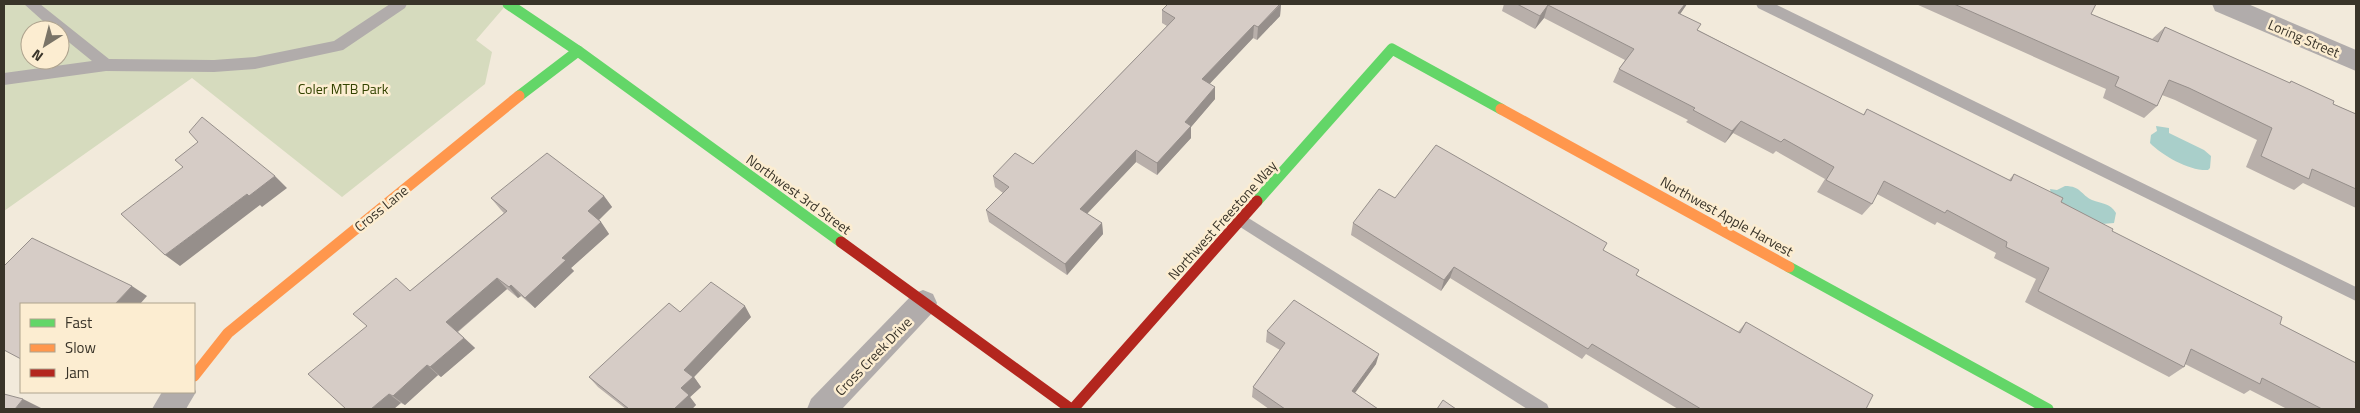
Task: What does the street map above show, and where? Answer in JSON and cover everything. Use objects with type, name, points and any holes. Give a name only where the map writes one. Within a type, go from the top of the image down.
[{"type":"street","name":"Northwest 3rd Street","points":[[508,4],[578,51],[1072,409]]},
{"type":"street","name":"Loring Street","points":[[2224,4],[2356,61]]},
{"type":"street","name":"Northwest Freestone Way","points":[[1072,409],[1392,49]]},
{"type":"street","name":"Northwest Apple Harvest","points":[[1392,49],[2048,409]]},
{"type":"street","name":"Cross Lane","points":[[195,375],[228,333],[488,120],[578,51]]},
{"type":"street","name":"Cross Creek Drive","points":[[822,409],[924,303]]},
{"type":"street","points":[[167,409],[180,393]]},
{"type":"lane","points":[[31,4],[106,65]]},
{"type":"lane","points":[[4,79],[106,65],[214,66],[255,63],[338,46],[400,4]]},
{"type":"lane","points":[[1763,4],[2356,294]]},
{"type":"lane","points":[[1242,220],[1541,409]]},
{"type":"green space","name":"Coler MTB Park","points":[[4,4],[507,4],[476,40],[492,52],[485,84],[342,197],[192,78],[4,211]]},
{"type":"water","points":[[2156,126],[2169,128],[2169,133],[2204,150],[2211,156],[2210,168],[2208,170],[2201,170],[2193,168],[2169,158],[2155,148],[2150,143],[2151,135],[2157,131]]},
{"type":"water","points":[[2065,186],[2074,187],[2088,198],[2111,207],[2116,213],[2114,223],[2102,224],[2052,198],[2050,189],[2057,190]]},
{"type":"building","points":[[1168,4],[1280,4],[1258,27],[1254,25],[1202,79],[1215,87],[1185,122],[1191,126],[1157,163],[1136,150],[1080,209],[1102,223],[1065,264],[986,210],[1009,187],[993,176],[1015,153],[1033,164],[1175,18],[1162,10]]},
{"type":"building","points":[[1517,4],[1685,4],[1678,13],[1701,24],[1697,30],[1864,115],[1867,109],[2011,181],[2014,174],[2063,198],[2061,202],[2113,229],[2112,231],[2282,317],[2280,324],[2356,363],[2356,409],[2322,409],[2262,378],[2260,384],[2191,349],[2184,367],[2038,291],[2049,268],[2006,247],[2007,242],[1947,210],[1945,213],[1884,181],[1872,204],[1826,180],[1834,167],[1784,139],[1781,142],[1741,121],[1732,131],[1693,110],[1695,108],[1619,69],[1634,49],[1548,5],[1540,16]]},
{"type":"building","points":[[1954,4],[2096,4],[2091,14],[2158,42],[2165,27],[2290,83],[2291,81],[2334,101],[2333,104],[2356,114],[2356,189],[2312,169],[2309,179],[2261,156],[2272,128],[2189,88],[2169,80],[2157,106],[2115,86],[2119,77]]},
{"type":"building","points":[[202,117],[275,176],[249,196],[247,194],[165,255],[121,214],[183,167],[175,160],[198,142],[189,132]]},
{"type":"building","points":[[1436,145],[1607,243],[1603,250],[1639,270],[1636,275],[1740,333],[1746,322],[1873,395],[1866,409],[1701,409],[1592,344],[1588,349],[1454,267],[1444,280],[1353,223],[1379,189],[1395,198]]},
{"type":"building","points":[[547,153],[604,196],[588,211],[601,222],[562,258],[566,260],[525,298],[511,285],[509,287],[497,278],[446,322],[464,338],[430,367],[427,365],[393,396],[389,394],[371,409],[346,409],[308,374],[367,326],[353,314],[396,278],[410,291],[507,211],[491,198]]},
{"type":"building","points":[[32,238],[132,286],[116,303],[20,303],[20,358],[4,350],[4,266]]},
{"type":"building","points":[[711,282],[745,306],[684,370],[693,377],[681,388],[689,395],[674,409],[629,409],[589,377],[669,303],[680,312]]},
{"type":"building","points":[[1294,300],[1379,354],[1352,391],[1378,409],[1285,409],[1253,387],[1285,343],[1267,331]]},
{"type":"building","points":[[4,394],[23,399],[15,409],[4,409]]},
{"type":"building","points":[[1443,400],[1456,409],[1437,409]]},
{"type":"traffic: fast","points":[[508,4],[578,51],[841,242]]},
{"type":"traffic: fast","points":[[1257,201],[1392,49],[1501,109]]},
{"type":"traffic: fast","points":[[519,96],[578,51]]},
{"type":"traffic: fast","points":[[1789,267],[2048,409]]},
{"type":"traffic: slow","points":[[195,375],[228,333],[519,96]]},
{"type":"traffic: slow","points":[[1501,109],[1789,267]]},
{"type":"traffic: jam","points":[[1073,409],[1257,201]]},
{"type":"traffic: jam","points":[[841,242],[1071,409]]}]
